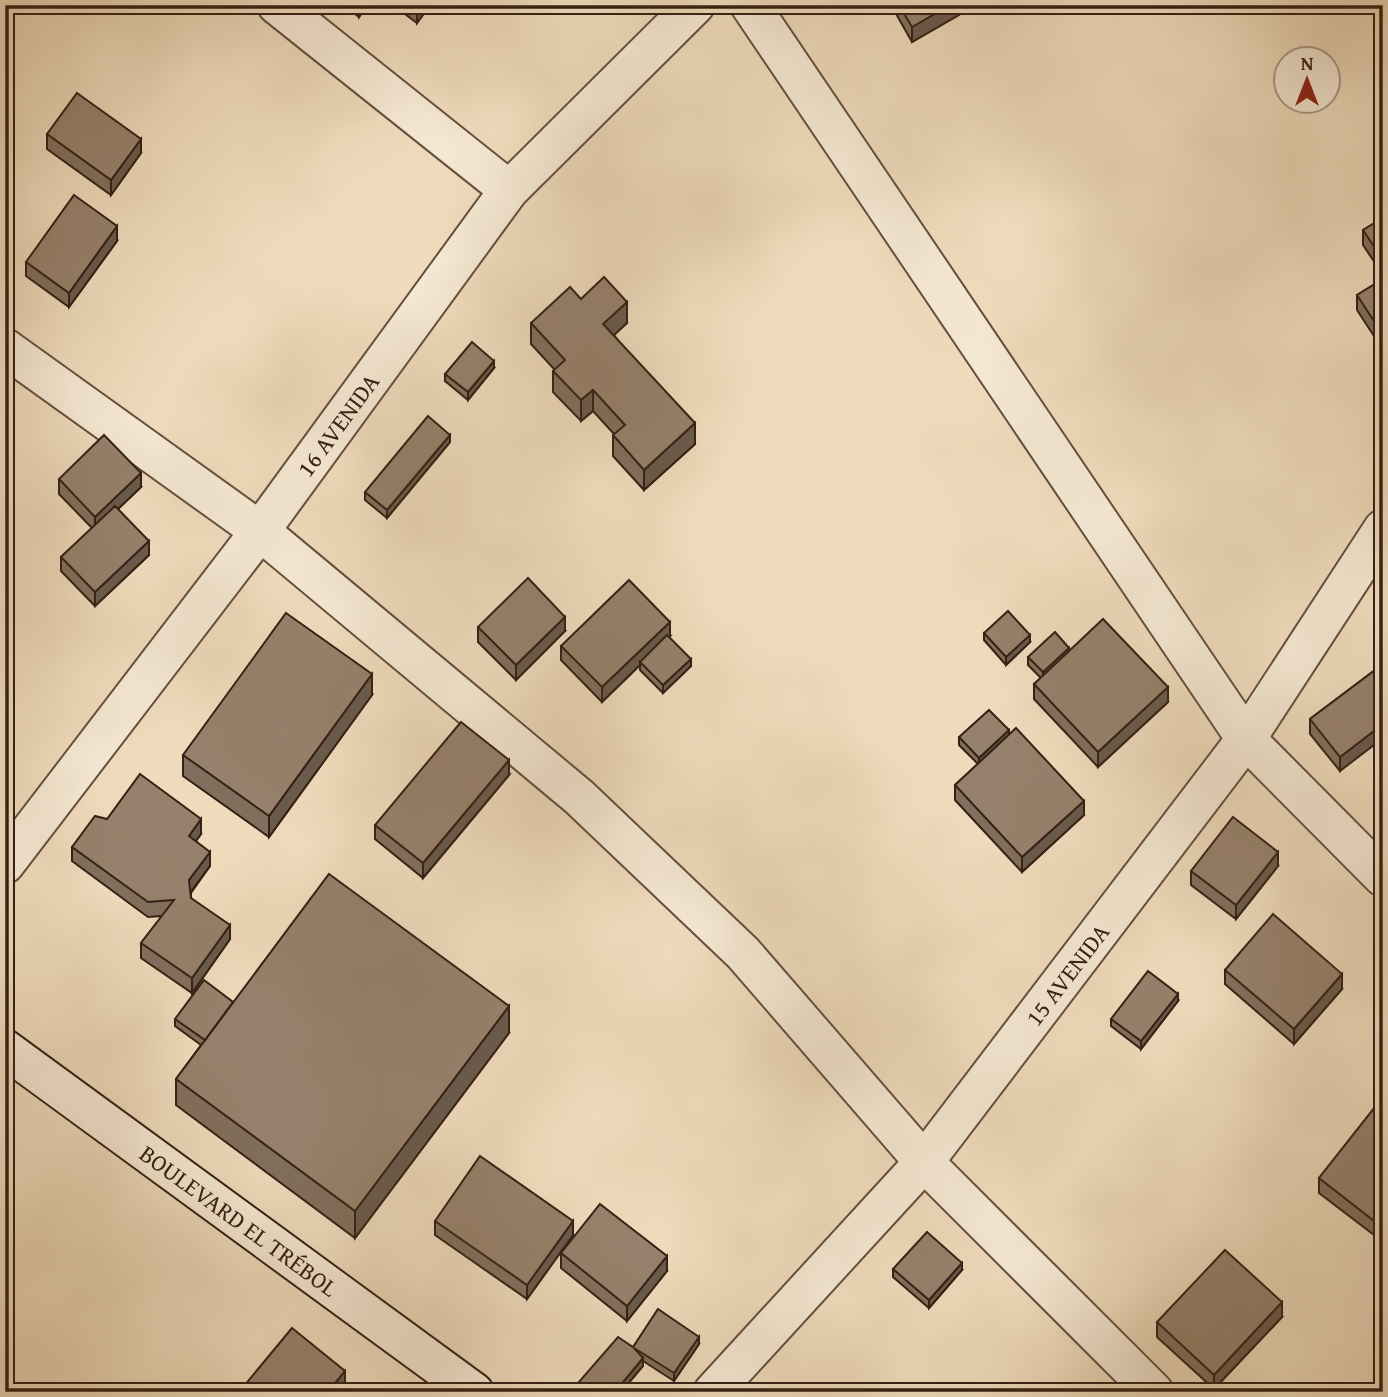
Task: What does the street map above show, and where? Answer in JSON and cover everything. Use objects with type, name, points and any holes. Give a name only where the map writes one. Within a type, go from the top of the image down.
[{"type":"street","points":[[277,5],[509,190]]},
{"type":"street","name":"16 AVENIDA","points":[[5,864],[260,531],[509,190],[695,5]]},
{"type":"street","points":[[750,5],[1246,739],[1383,877]]},
{"type":"street","points":[[5,348],[260,531],[579,797],[743,953],[924,1162],[1154,1392]]},
{"type":"street","name":"15 AVENIDA","points":[[713,1392],[924,1162],[1246,739],[1383,529]]},
{"type":"street","name":"BOULEVARD EL TRÉBOL","points":[[5,1049],[474,1392]]},
{"type":"building","points":[[899,5],[950,5],[912,27]]},
{"type":"building","points":[[77,93],[141,139],[111,180],[47,134]]},
{"type":"building","points":[[74,195],[117,226],[69,293],[26,262]]},
{"type":"building","points":[[1383,218],[1383,260],[1363,230]]},
{"type":"building","points":[[604,277],[627,302],[603,324],[695,423],[644,470],[613,435],[625,425],[593,390],[581,400],[553,371],[565,360],[531,323],[570,287],[581,299]]},
{"type":"building","points":[[1383,279],[1383,335],[1357,295]]},
{"type":"building","points":[[472,342],[494,361],[468,392],[445,374]]},
{"type":"building","points":[[428,416],[450,435],[387,510],[365,492]]},
{"type":"building","points":[[104,435],[141,473],[95,517],[59,479]]},
{"type":"building","points":[[115,506],[149,541],[95,592],[61,557]]},
{"type":"building","points":[[528,578],[565,617],[516,665],[478,627]]},
{"type":"building","points":[[629,580],[670,622],[602,687],[561,646]]},
{"type":"building","points":[[1008,611],[1030,635],[1006,657],[984,633]]},
{"type":"building","points":[[286,613],[372,674],[269,816],[183,755]]},
{"type":"building","points":[[1103,619],[1168,687],[1098,752],[1034,684]]},
{"type":"building","points":[[1055,632],[1069,648],[1043,672],[1028,657]]},
{"type":"building","points":[[667,635],[691,659],[663,685],[640,662]]},
{"type":"building","points":[[1383,664],[1383,724],[1340,757],[1310,719]]},
{"type":"building","points":[[989,710],[1009,730],[979,758],[959,737]]},
{"type":"building","points":[[461,722],[509,760],[423,863],[375,825]]},
{"type":"building","points":[[1016,728],[1084,801],[1022,857],[955,785]]},
{"type":"building","points":[[140,774],[201,819],[189,836],[210,852],[189,880],[191,898],[230,925],[192,978],[141,943],[174,900],[148,902],[72,847],[95,816],[107,819]]},
{"type":"building","points":[[1233,817],[1278,852],[1236,905],[1191,871]]},
{"type":"building","points":[[329,874],[509,1006],[355,1211],[176,1079]]},
{"type":"building","points":[[1273,914],[1342,974],[1294,1029],[1225,970]]},
{"type":"building","points":[[1148,971],[1178,994],[1141,1041],[1111,1019]]},
{"type":"building","points":[[204,980],[233,1002],[205,1040],[175,1019]]},
{"type":"building","points":[[1383,1097],[1383,1218],[1378,1224],[1319,1178]]},
{"type":"building","points":[[480,1156],[573,1221],[527,1285],[435,1221]]},
{"type":"building","points":[[600,1204],[667,1256],[627,1306],[561,1253]]},
{"type":"building","points":[[927,1232],[962,1263],[929,1300],[893,1269]]},
{"type":"building","points":[[1225,1250],[1282,1302],[1214,1375],[1157,1322]]},
{"type":"building","points":[[658,1309],[699,1337],[674,1373],[634,1348],[643,1358],[615,1392],[590,1392],[578,1383],[618,1337],[633,1347]]},
{"type":"building","points":[[292,1328],[345,1371],[328,1392],[239,1392]]},
{"type":"building","points":[[5,1347],[11,1352],[5,1360]]}]
